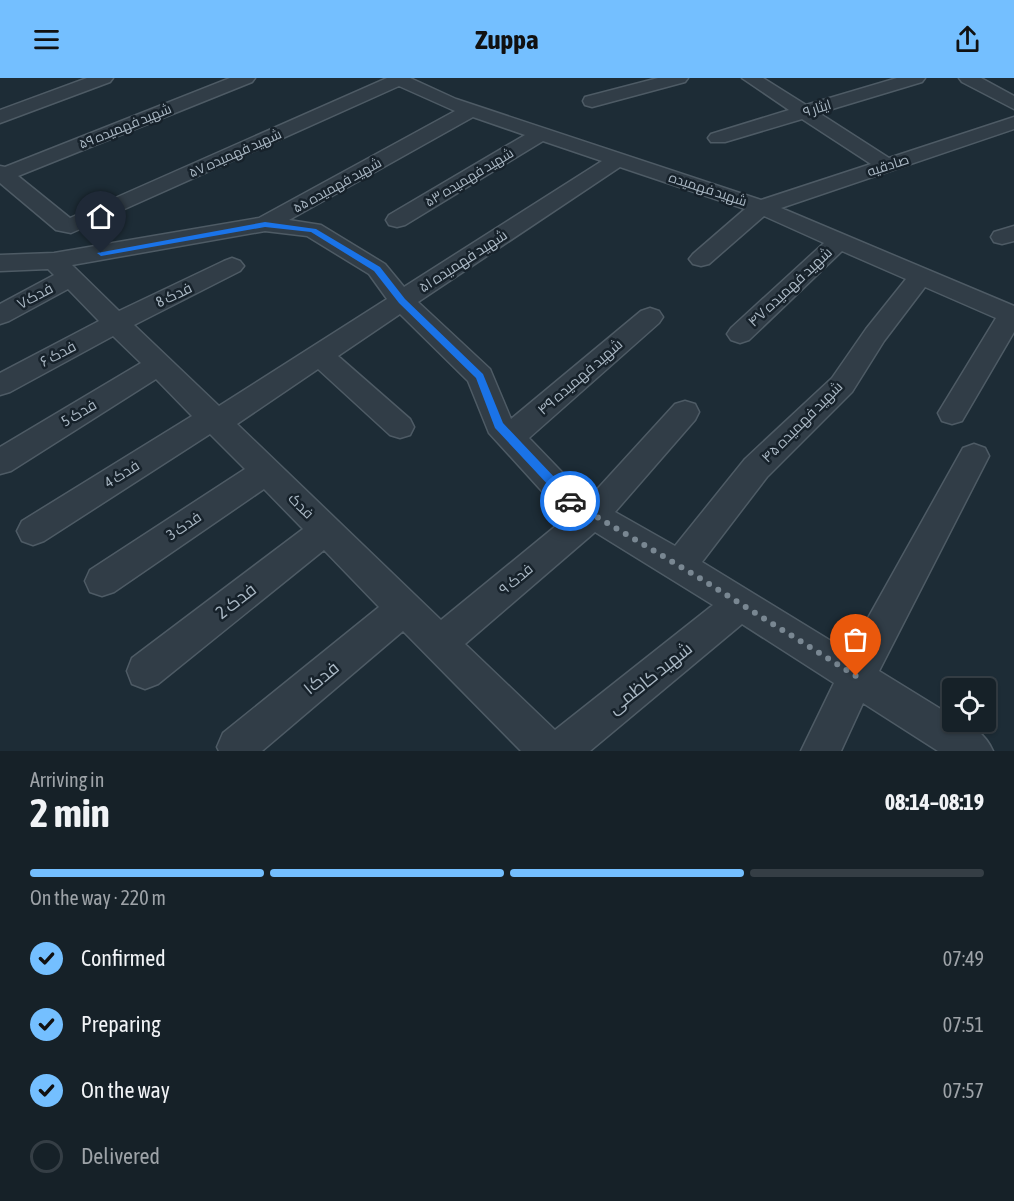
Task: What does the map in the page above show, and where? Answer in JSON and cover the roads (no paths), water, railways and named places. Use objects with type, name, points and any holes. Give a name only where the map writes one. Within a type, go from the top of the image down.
[{"type":"street","points":[[0,117],[104,78]]},
{"type":"street","name":"شهید فهمیده ۵۹","points":[[2,173],[246,78]]},
{"type":"street","points":[[592,101],[679,78]]},
{"type":"street","points":[[751,78],[887,165]]},
{"type":"street","name":"ایثار ۹","points":[[718,138],[916,78]]},
{"type":"street","points":[[968,78],[1014,103]]},
{"type":"street","name":"شهید فهمیده ۵۷","points":[[2,173],[64,225],[71,226],[397,79]]},
{"type":"street","name":"شهید فهمیده","points":[[397,79],[470,111],[761,207],[1012,316]]},
{"type":"street","points":[[48,83],[64,93]]},
{"type":"street","name":"شهید فهمیده ۵۵","points":[[62,269],[265,224],[470,111]]},
{"type":"street","name":"صادقیه","points":[[761,207],[1014,123]]},
{"type":"street","name":"شهید فهمیده ۵۳","points":[[397,220],[541,134]]},
{"type":"street","name":"شهید فهمیده ۵۱","points":[[214,420],[320,355],[618,159]]},
{"type":"street","points":[[701,259],[761,207]]},
{"type":"street","points":[[265,224],[313,230],[377,269],[402,301],[480,376],[499,425],[571,502],[679,566],[973,751]]},
{"type":"street","name":"شهید فهمیده ۴۷","points":[[740,334],[840,240]]},
{"type":"street","points":[[0,263],[62,269]]},
{"type":"street","name":"فدک 8","points":[[116,323],[232,267]]},
{"type":"street","name":"فدک۷","points":[[0,315],[62,269]]},
{"type":"street","name":"فدک","points":[[62,269],[548,751]]},
{"type":"street","name":"شهید فهمیده ۴۵","points":[[679,566],[756,468],[842,385],[875,335],[921,276]]},
{"type":"street","name":"شهید فهمیده ۴۹","points":[[510,437],[650,316]]},
{"type":"street","points":[[952,413],[1012,316]]},
{"type":"street","name":"فدک ۶","points":[[0,385],[116,323]]},
{"type":"street","points":[[320,355],[400,427]]},
{"type":"street","name":"فدک 5","points":[[0,462],[159,365]]},
{"type":"street","name":"فدک ۹","points":[[440,643],[593,515],[685,412]]},
{"type":"street","name":"فدک 4","points":[[33,531],[214,420]]},
{"type":"street","points":[[821,751],[856,676],[974,456]]},
{"type":"street","name":"فدک 3","points":[[102,581],[266,471]]},
{"type":"street","name":"فدک 2","points":[[145,671],[326,531]]},
{"type":"street","name":"شهید کاظمی","points":[[560,751],[740,605]]},
{"type":"street","name":"فدک۱","points":[[237,747],[404,608]]}]
